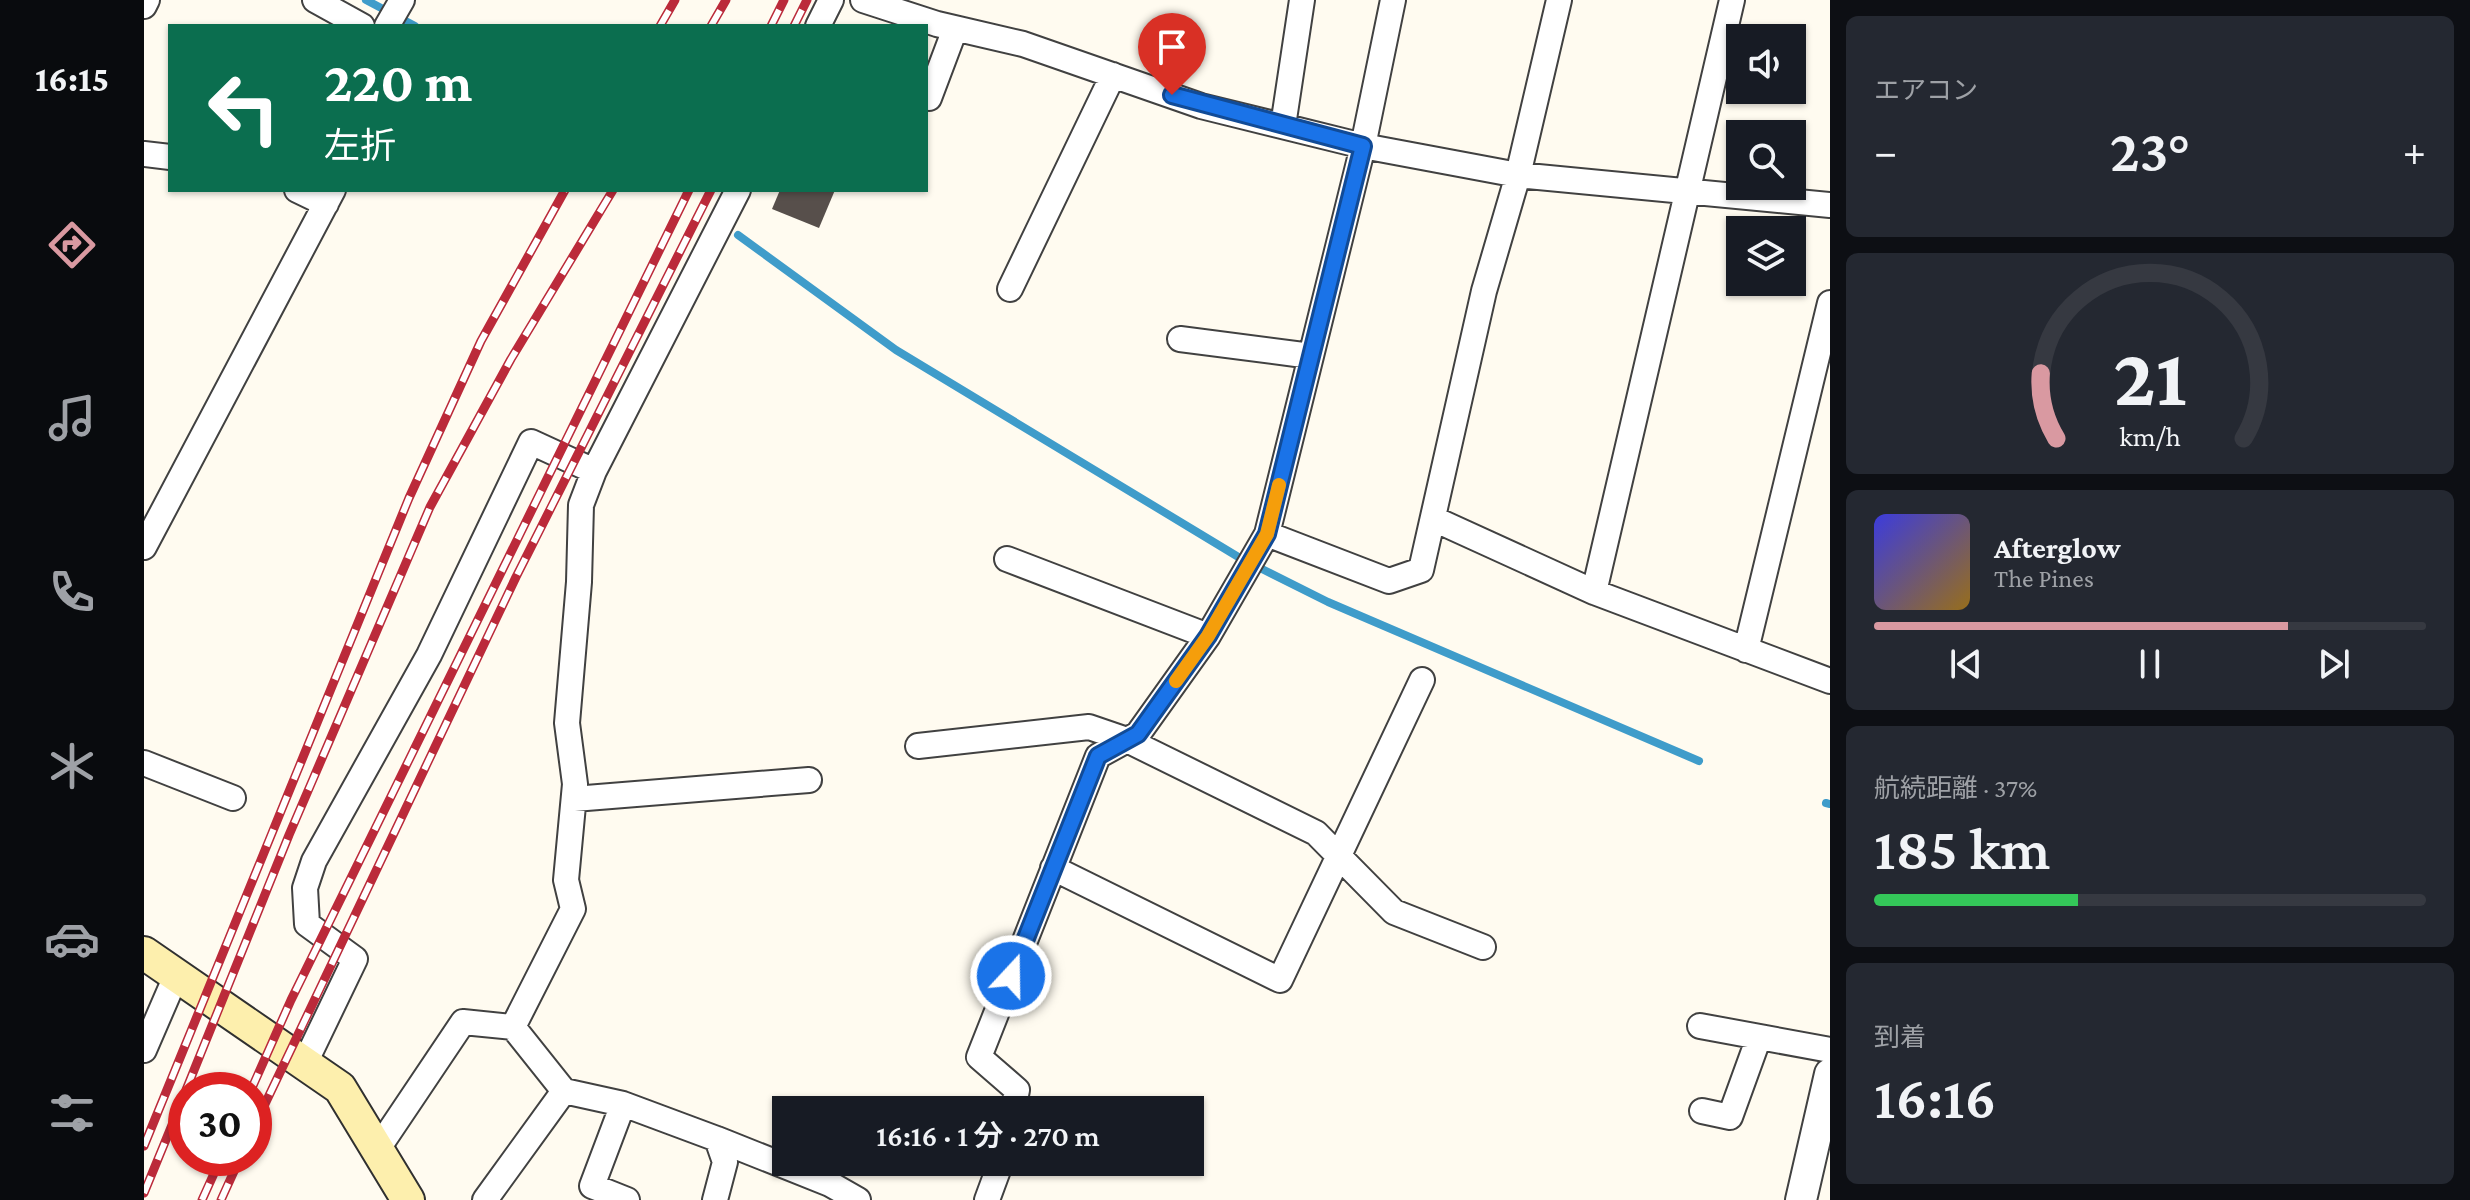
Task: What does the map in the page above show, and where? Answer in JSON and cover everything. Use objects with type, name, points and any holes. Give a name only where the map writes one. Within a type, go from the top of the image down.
[{"type":"main road","points":[[144,953],[340,1088],[408,1200]]},
{"type":"street","points":[[144,6],[147,0]]},
{"type":"street","points":[[819,24],[831,0]]},
{"type":"street","points":[[863,0],[955,29],[1023,44],[1201,106],[1363,146],[1518,175],[1830,205]]},
{"type":"street","points":[[1283,126],[1302,0]]},
{"type":"street","points":[[1016,1096],[1017,1090],[979,1057],[1098,756],[1138,734],[1208,636],[1267,534],[1363,146],[1393,0]]},
{"type":"street","points":[[1267,534],[1389,581],[1421,570],[1484,291],[1518,175],[1559,0]]},
{"type":"street","points":[[1594,592],[1732,0]]},
{"type":"street","points":[[388,24],[402,1]]},
{"type":"street","points":[[320,11],[356,24]]},
{"type":"street","points":[[929,98],[955,29]]},
{"type":"street","points":[[1010,289],[1113,75]]},
{"type":"street","points":[[144,154],[168,157]]},
{"type":"street","points":[[144,547],[329,197],[306,192]]},
{"type":"street","points":[[513,1027],[573,909],[566,880],[575,784],[567,723],[579,582],[581,505],[594,471],[737,192]]},
{"type":"street","points":[[1746,650],[1830,303]]},
{"type":"street","points":[[1180,339],[1311,356]]},
{"type":"street","points":[[304,1065],[355,959],[307,924],[305,888],[314,861],[429,655],[531,442],[594,471]]},
{"type":"street","points":[[1434,519],[1594,592],[1830,681]]},
{"type":"street","points":[[1007,559],[1208,636]]},
{"type":"street","points":[[1053,868],[1280,980],[1422,680]]},
{"type":"street","points":[[918,746],[1089,727],[1127,740],[1316,833],[1394,912],[1483,947]]},
{"type":"street","points":[[144,763],[233,798]]},
{"type":"street","points":[[574,799],[809,780]]},
{"type":"street","points":[[144,1050],[176,976]]},
{"type":"street","points":[[377,1150],[463,1022],[513,1027],[564,1091],[623,1104],[830,1184],[858,1200]]},
{"type":"street","points":[[1700,1026],[1830,1050]]},
{"type":"street","points":[[1702,1111],[1730,1117],[1759,1037]]},
{"type":"street","points":[[1801,1200],[1830,1074]]},
{"type":"street","points":[[485,1200],[564,1091]]},
{"type":"street","points":[[623,1104],[592,1186],[627,1200]]},
{"type":"street","points":[[715,1200],[725,1162],[717,1139]]},
{"type":"street","points":[[987,1200],[996,1176]]},
{"type":"building","points":[[779,192],[834,192],[819,228],[772,209]]},
{"type":"waterway","points":[[366,0],[411,24]]},
{"type":"waterway","points":[[738,235],[896,350],[1240,558]]},
{"type":"waterway","points":[[1260,568],[1328,602],[1699,761]]},
{"type":"waterway","points":[[1826,803],[1830,804]]},
{"type":"railway","points":[[661,24],[675,0]]},
{"type":"railway","points":[[712,24],[726,0]]},
{"type":"railway","points":[[772,24],[784,0]]},
{"type":"railway","points":[[795,24],[807,0]]},
{"type":"railway","points":[[144,1146],[409,498],[481,341],[564,192]]},
{"type":"railway","points":[[193,1072],[289,835],[430,507],[511,359],[612,192]]},
{"type":"railway","points":[[259,1072],[291,1000],[688,192]]},
{"type":"railway","points":[[272,1089],[516,577],[710,192]]},
{"type":"railway","points":[[144,1193],[168,1135]]},
{"type":"railway","points":[[202,1200],[213,1176]]},
{"type":"railway","points":[[221,1200],[232,1176]]},
{"type":"slow traffic","points":[[1176,681],[1208,636],[1267,534],[1279,485]]},
{"type":"route","points":[[1011,976],[1098,756],[1138,734],[1208,636],[1267,534],[1363,146],[1201,106],[1172,95]]}]
